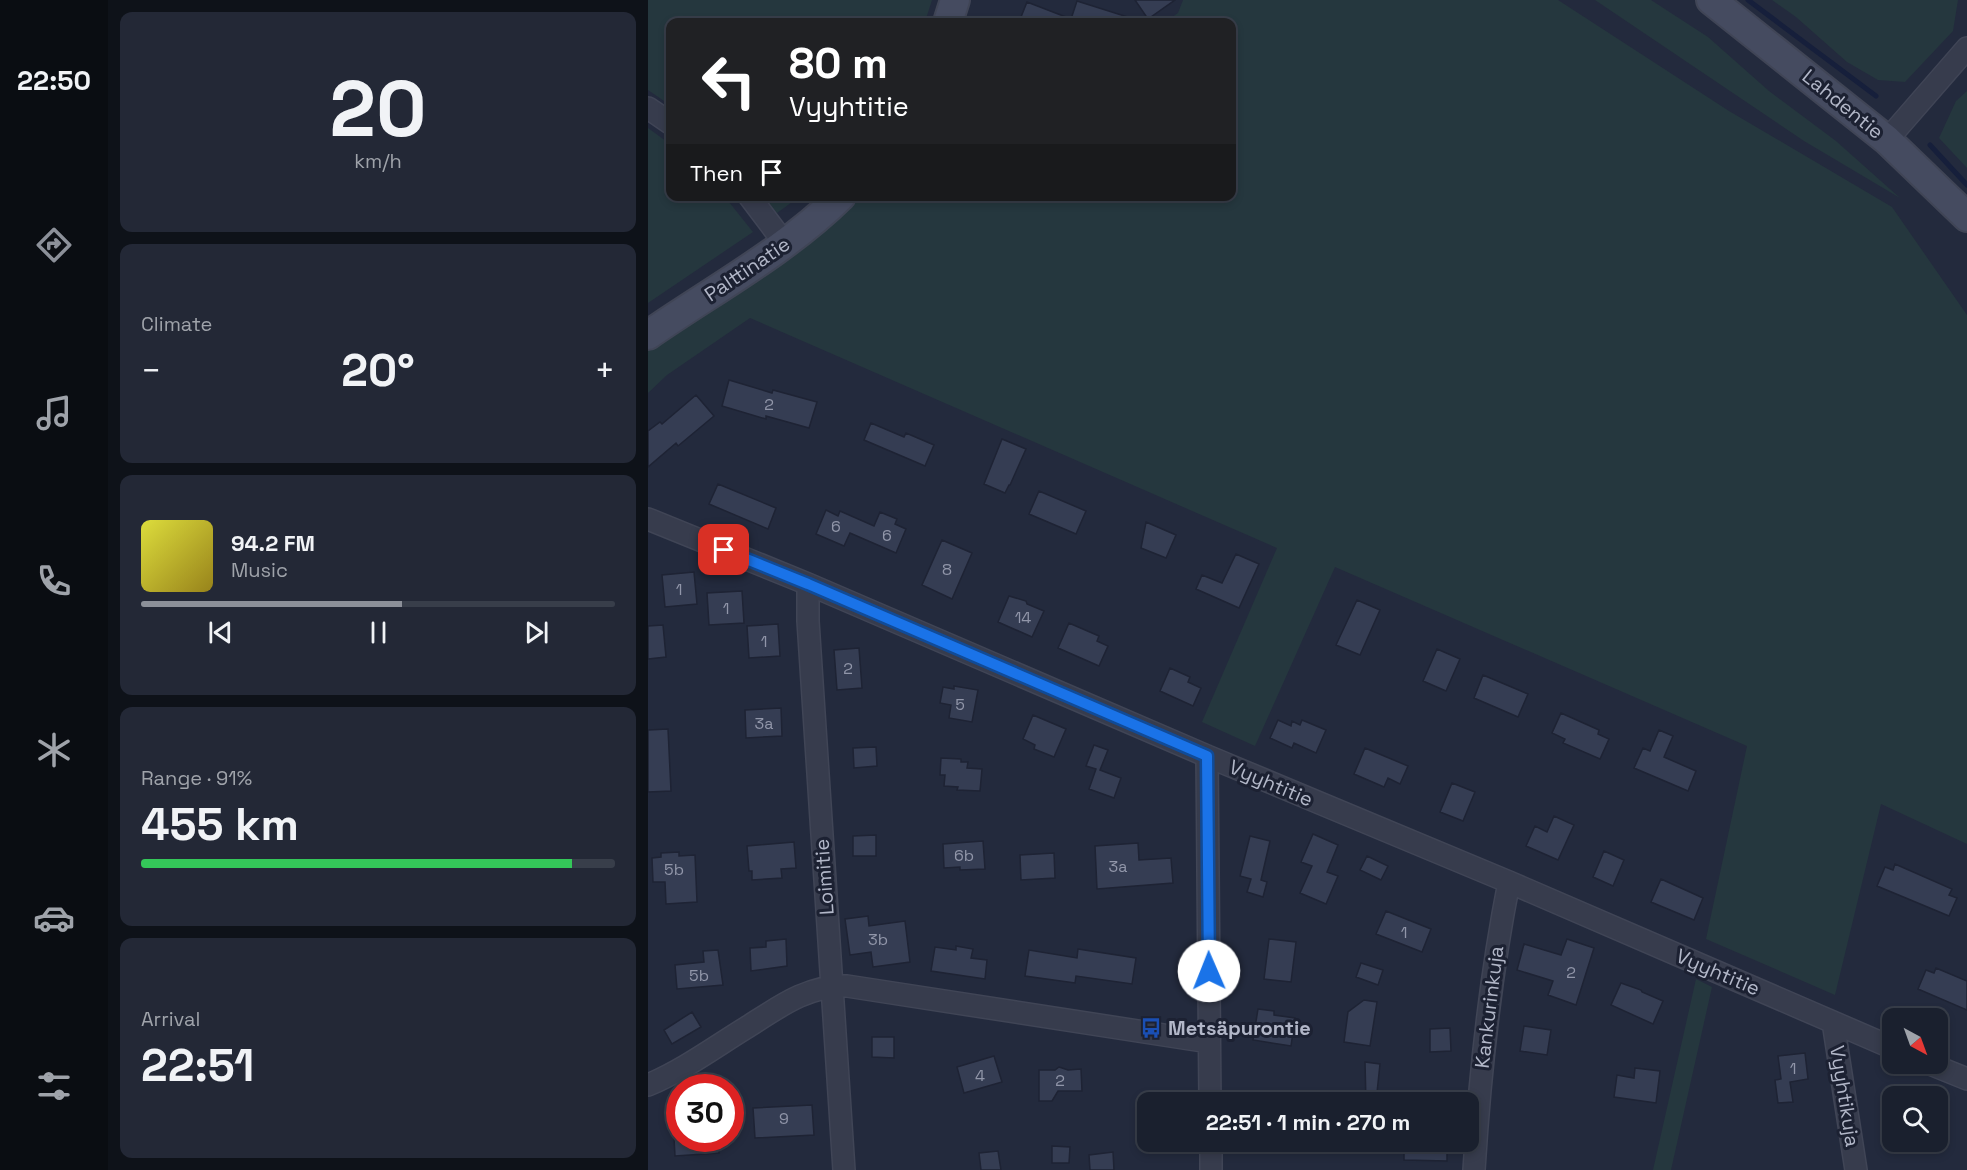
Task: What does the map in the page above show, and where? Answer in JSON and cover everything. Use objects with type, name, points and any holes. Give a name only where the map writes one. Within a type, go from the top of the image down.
[{"type":"main road","points":[[949,18],[955,0]]},
{"type":"main road","name":"Lahdentie","points":[[1712,0],[1887,140],[1967,217]]},
{"type":"main road","name":"Palttinatie","points":[[648,335],[786,245],[836,201]]},
{"type":"street","points":[[1887,140],[1967,48]]},
{"type":"street","points":[[648,108],[666,120]]},
{"type":"street","points":[[753,201],[786,245]]},
{"type":"street","name":"Vyyhtitie","points":[[648,519],[808,584],[1882,1043]]},
{"type":"street","name":"Loimitie","points":[[808,584],[808,621],[844,1170]]},
{"type":"street","points":[[1207,756],[1210,1092]]},
{"type":"street","name":"Kankurinkuja","points":[[1474,1170],[1485,1031],[1495,953],[1509,882]]},
{"type":"street","points":[[648,1085],[669,1076],[804,993],[831,986],[882,991],[1209,1042]]},
{"type":"street","name":"Vyyhtikuja","points":[[1833,1022],[1857,1170]]},
{"type":"street","points":[[1948,1071],[1967,1079]]},
{"type":"street","points":[[1211,1152],[1211,1170]]},
{"type":"shaded area","points":[[648,0],[932,0],[926,18],[666,18],[666,102],[648,90]]},
{"type":"shaded area","points":[[1183,0],[1558,0],[1729,111],[1892,207],[1967,315],[1967,844],[1881,804],[1835,995],[1706,939],[1747,746],[1335,567],[1255,746],[1202,722],[1277,548],[750,318],[667,375],[648,393],[648,346],[848,201],[1236,201],[1236,18],[1171,18],[1178,13]]},
{"type":"shaded area","points":[[1595,0],[1651,0],[1708,37],[1769,91],[1836,141],[1900,198],[1804,141]]},
{"type":"shaded area","points":[[1772,0],[1958,0],[1953,31],[1905,82],[1878,80],[1847,62],[1796,17]]},
{"type":"shaded area","points":[[1967,91],[1967,168],[1939,138],[1956,101]]},
{"type":"shaded area","points":[[648,128],[666,141],[666,201],[728,201],[753,232],[648,303]]},
{"type":"shaded area","points":[[766,201],[794,201],[777,213]]},
{"type":"shaded area","points":[[1696,979],[1712,987],[1671,1170],[1653,1170]]},
{"type":"building","points":[[1135,0],[1175,0],[1149,18]]},
{"type":"building","points":[[1077,1],[1131,18],[1071,18]]},
{"type":"building","points":[[1027,2],[1068,18],[1021,18]]},
{"type":"building","points":[[729,380],[772,393],[773,390],[817,402],[809,428],[766,416],[766,419],[722,406]]},
{"type":"building","points":[[696,395],[714,416],[678,446],[676,443],[648,467],[648,431],[660,422],[662,424]]},
{"type":"building","points":[[871,423],[904,437],[906,433],[934,445],[925,466],[864,440]]},
{"type":"building","points":[[1002,439],[1026,449],[1005,493],[984,484]]},
{"type":"building","points":[[718,484],[776,508],[768,529],[709,504]]},
{"type":"building","points":[[1039,491],[1086,511],[1076,534],[1029,514]]},
{"type":"building","points":[[826,510],[838,516],[840,511],[874,526],[880,512],[897,519],[895,524],[906,529],[896,553],[850,533],[844,546],[816,534]]},
{"type":"building","points":[[1146,522],[1176,535],[1166,558],[1141,548]]},
{"type":"building","points":[[942,540],[972,553],[952,599],[922,585]]},
{"type":"building","points":[[1236,554],[1259,564],[1239,608],[1196,589],[1202,575],[1222,583]]},
{"type":"building","points":[[694,572],[697,604],[665,607],[662,575]]},
{"type":"building","points":[[742,591],[744,623],[709,625],[707,593]]},
{"type":"building","points":[[1009,596],[1026,601],[1027,604],[1044,611],[1032,637],[998,622]]},
{"type":"building","points":[[1357,600],[1380,610],[1360,655],[1336,645]]},
{"type":"building","points":[[1069,623],[1099,636],[1097,641],[1108,646],[1099,666],[1058,648]]},
{"type":"building","points":[[778,624],[780,656],[749,658],[747,626]]},
{"type":"building","points":[[663,625],[666,657],[648,659],[648,626]]},
{"type":"building","points":[[859,648],[862,688],[837,690],[834,650]]},
{"type":"building","points":[[1437,649],[1460,659],[1446,691],[1423,681]]},
{"type":"building","points":[[1170,668],[1190,677],[1188,682],[1201,688],[1193,706],[1160,691]]},
{"type":"building","points":[[1483,675],[1528,694],[1518,717],[1474,698]]},
{"type":"building","points":[[954,686],[978,690],[972,722],[949,718],[951,705],[940,703],[943,687],[954,689]]},
{"type":"building","points":[[781,708],[782,736],[746,738],[745,710]]},
{"type":"building","points":[[1561,713],[1599,730],[1598,734],[1609,739],[1600,759],[1563,743],[1565,739],[1552,733]]},
{"type":"building","points":[[1033,715],[1066,729],[1054,757],[1034,749],[1035,745],[1023,739]]},
{"type":"building","points":[[1278,720],[1291,726],[1292,721],[1300,725],[1302,720],[1326,730],[1316,753],[1294,743],[1292,748],[1270,738]]},
{"type":"building","points":[[668,729],[671,791],[648,792],[648,730]]},
{"type":"building","points":[[1659,730],[1673,736],[1664,757],[1696,771],[1688,791],[1634,768],[1643,748],[1650,751]]},
{"type":"building","points":[[1094,745],[1108,750],[1100,770],[1121,778],[1114,798],[1089,789],[1096,769],[1086,766]]},
{"type":"building","points":[[876,747],[877,766],[854,768],[853,748]]},
{"type":"building","points":[[1365,748],[1408,766],[1400,784],[1388,778],[1384,787],[1354,774]]},
{"type":"building","points":[[941,758],[961,759],[961,762],[968,762],[967,768],[982,769],[980,791],[957,790],[958,787],[944,786],[945,775],[940,775]]},
{"type":"building","points":[[1452,783],[1475,792],[1463,821],[1440,812]]},
{"type":"building","points":[[1554,816],[1574,825],[1558,860],[1526,846],[1535,826],[1547,832]]},
{"type":"building","points":[[1313,834],[1338,845],[1327,872],[1338,876],[1326,904],[1300,893],[1312,866],[1301,862]]},
{"type":"building","points":[[876,835],[876,856],[853,856],[853,836]]},
{"type":"building","points":[[1250,836],[1270,841],[1261,880],[1267,882],[1263,897],[1247,892],[1251,879],[1240,876]]},
{"type":"building","points":[[983,841],[985,869],[944,868],[943,844]]},
{"type":"building","points":[[794,842],[796,868],[781,869],[782,878],[752,880],[747,846]]},
{"type":"building","points":[[1138,843],[1139,860],[1171,858],[1173,883],[1097,889],[1095,846]]},
{"type":"building","points":[[1604,851],[1624,860],[1613,886],[1593,877]]},
{"type":"building","points":[[679,852],[679,856],[695,855],[697,902],[666,904],[665,882],[653,882],[652,858],[661,857],[661,853]]},
{"type":"building","points":[[1054,853],[1055,878],[1021,880],[1020,855]]},
{"type":"building","points":[[1367,856],[1388,866],[1381,880],[1360,870]]},
{"type":"building","points":[[1895,864],[1952,889],[1949,895],[1957,898],[1949,916],[1877,886],[1885,867],[1893,870]]},
{"type":"building","points":[[1661,879],[1703,898],[1694,920],[1651,902]]},
{"type":"building","points":[[1386,911],[1431,929],[1422,952],[1376,934]]},
{"type":"building","points":[[868,916],[869,926],[905,921],[910,962],[873,967],[871,952],[850,955],[845,919]]},
{"type":"building","points":[[786,939],[787,966],[751,971],[750,948],[766,947],[766,941]]},
{"type":"building","points":[[1269,939],[1296,942],[1291,982],[1264,979]]},
{"type":"building","points":[[1567,939],[1594,948],[1576,1005],[1548,995],[1553,981],[1517,970],[1524,944],[1561,955]]},
{"type":"building","points":[[956,946],[973,949],[971,958],[987,960],[985,979],[931,971],[935,947],[956,950]]},
{"type":"building","points":[[1078,949],[1136,958],[1132,984],[1076,976],[1075,983],[1025,976],[1029,950],[1077,958]]},
{"type":"building","points":[[718,950],[723,985],[677,989],[675,965],[704,962],[703,951]]},
{"type":"building","points":[[1361,963],[1383,970],[1378,985],[1356,977]]},
{"type":"building","points":[[1936,968],[1967,981],[1967,1010],[1918,989],[1926,970],[1934,973]]},
{"type":"building","points":[[1621,983],[1663,1001],[1653,1024],[1611,1005]]},
{"type":"building","points":[[1364,1000],[1377,1002],[1370,1046],[1344,1042],[1348,1012]]},
{"type":"building","points":[[1258,1009],[1274,1011],[1274,1015],[1295,1018],[1291,1046],[1253,1040]]},
{"type":"building","points":[[692,1012],[701,1027],[672,1044],[664,1030]]},
{"type":"building","points":[[1524,1026],[1551,1030],[1547,1055],[1520,1051]]},
{"type":"building","points":[[1450,1028],[1451,1051],[1430,1052],[1430,1029]]},
{"type":"building","points":[[872,1037],[894,1037],[894,1058],[872,1057]]},
{"type":"building","points":[[1805,1053],[1808,1079],[1790,1082],[1793,1102],[1778,1103],[1775,1080],[1781,1079],[1778,1056]]},
{"type":"building","points":[[994,1056],[1002,1082],[964,1093],[957,1067]]},
{"type":"building","points":[[1365,1062],[1380,1064],[1377,1092],[1366,1092]]},
{"type":"building","points":[[1059,1067],[1068,1070],[1081,1069],[1082,1091],[1058,1091],[1052,1101],[1039,1101],[1039,1070],[1055,1070]]},
{"type":"building","points":[[1635,1068],[1660,1071],[1656,1103],[1614,1097],[1617,1075],[1634,1078]]},
{"type":"building","points":[[812,1105],[814,1135],[755,1138],[753,1108]]},
{"type":"building","points":[[1052,1146],[1070,1147],[1069,1163],[1052,1163]]},
{"type":"building","points":[[998,1151],[1001,1170],[981,1170],[979,1153]]},
{"type":"building","points":[[675,1152],[719,1152],[719,1153],[675,1156]]},
{"type":"building","points":[[1113,1152],[1114,1170],[1090,1170],[1089,1155]]},
{"type":"building","points":[[1404,1152],[1447,1152],[1447,1161],[1404,1160]]},
{"type":"waterway","points":[[1748,0],[1876,96]]},
{"type":"waterway","points":[[1930,145],[1967,185]]},
{"type":"place","name":"Metsäpurontie","points":[[1151,1028]]},
{"type":"route","points":[[724,550],[1207,756],[1209,971]]}]
